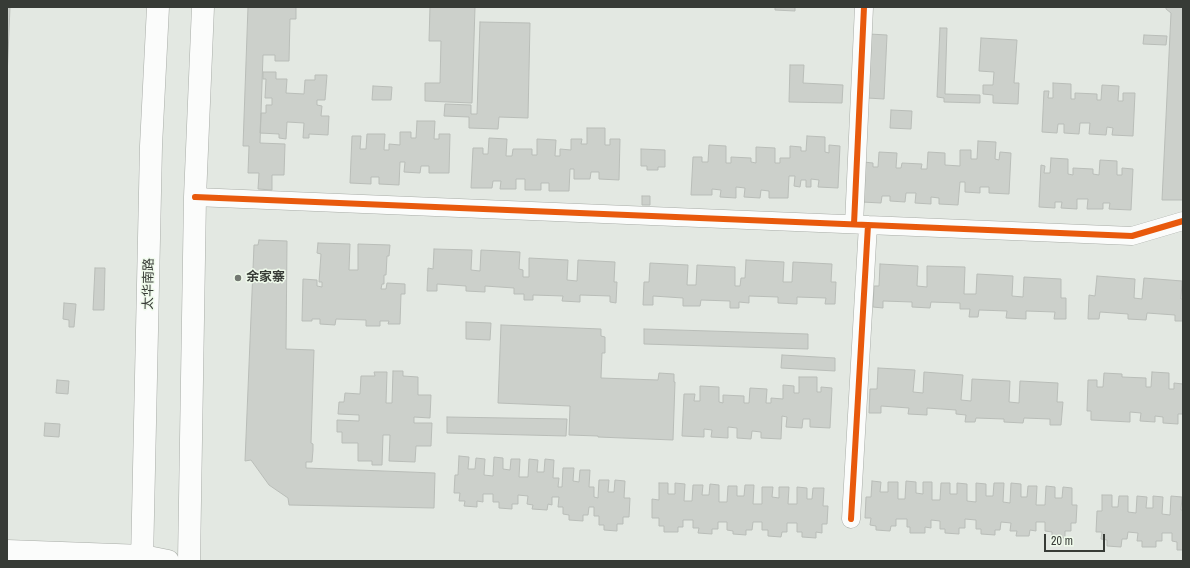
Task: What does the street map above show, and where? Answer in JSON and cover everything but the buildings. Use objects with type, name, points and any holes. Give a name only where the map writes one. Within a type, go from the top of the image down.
[{"type":"main road","name":"太华南路","points":[[142,558],[152,146],[158,7]]},
{"type":"main road","points":[[189,561],[195,197],[202,7]]},
{"type":"main road","points":[[7,551],[142,558],[168,561]]},
{"type":"street","points":[[851,519],[861,225],[864,7]]},
{"type":"street","points":[[195,197],[1132,236],[1183,221]]},
{"type":"cycle path","points":[[854,224],[864,7]]},
{"type":"cycle path","points":[[195,197],[1132,236],[1183,221]]},
{"type":"cycle path","points":[[851,519],[868,225]]},
{"type":"place","name":"余家寨","points":[[238,278]]}]
